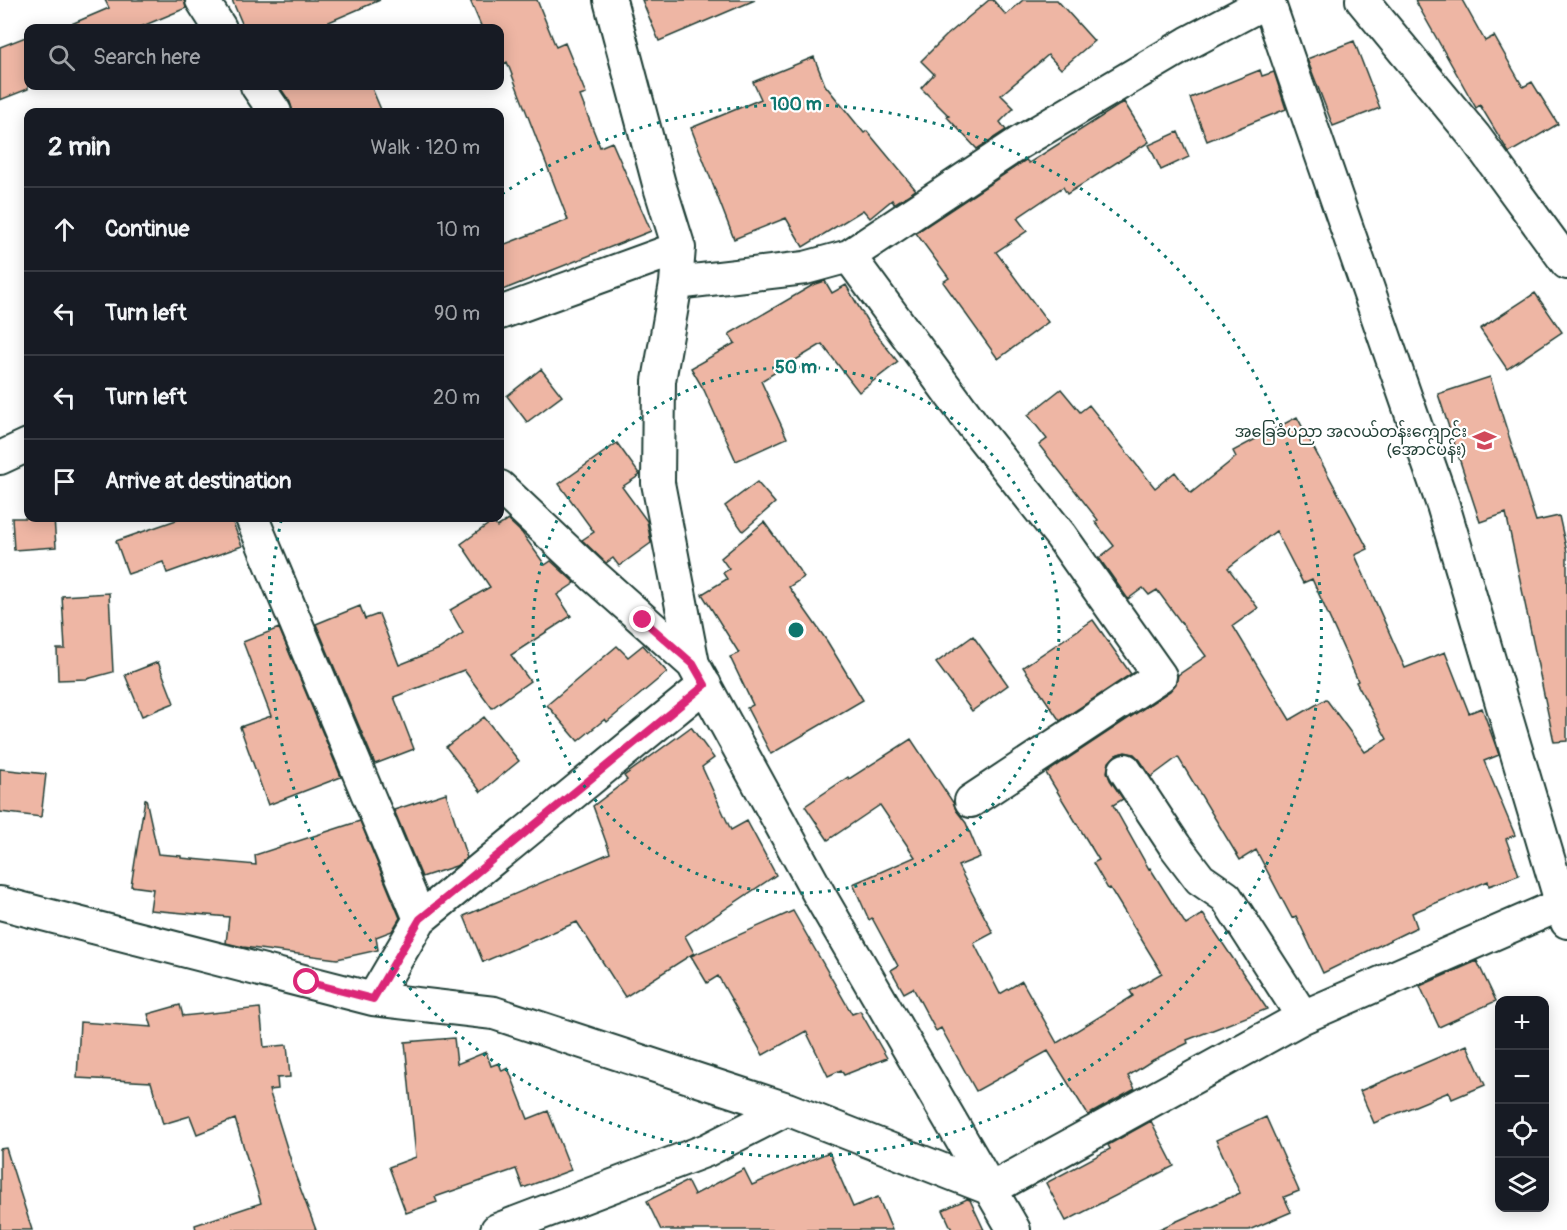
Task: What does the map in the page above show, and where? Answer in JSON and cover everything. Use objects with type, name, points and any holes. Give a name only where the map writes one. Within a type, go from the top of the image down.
[{"type":"street","points":[[202,0],[217,24]]},
{"type":"street","points":[[610,0],[659,184],[679,248],[676,283],[658,381],[658,483],[699,674],[820,896],[1014,1230]]},
{"type":"street","points":[[676,283],[805,268],[849,256],[1019,143],[1188,43],[1269,0],[1443,505],[1565,913],[1303,1017],[991,1189]]},
{"type":"street","points":[[1362,0],[1475,137],[1567,263]]},
{"type":"street","points":[[260,90],[272,108]]},
{"type":"street","points":[[504,312],[679,248]]},
{"type":"street","points":[[849,256],[973,425],[1061,536],[1160,676],[971,801]]},
{"type":"street","points":[[0,458],[24,447]]},
{"type":"street","points":[[504,491],[699,674]]},
{"type":"street","points":[[254,522],[420,919]]},
{"type":"street","points":[[373,999],[420,919],[699,674]]},
{"type":"street","points":[[1125,770],[1175,846],[1200,879],[1227,897],[1303,1017]]},
{"type":"street","points":[[0,903],[373,999],[494,1013],[787,1109],[991,1189]]},
{"type":"street","points":[[497,1230],[707,1150],[787,1109]]},
{"type":"building","points":[[105,0],[184,0],[186,8],[148,24],[71,24],[109,8]]},
{"type":"building","points":[[232,0],[380,0],[324,24],[242,24]]},
{"type":"building","points":[[470,0],[537,0],[556,47],[565,43],[586,94],[580,96],[600,147],[612,142],[651,231],[504,289],[504,244],[568,220],[507,62],[504,64],[504,24],[480,24]]},
{"type":"building","points":[[642,0],[755,0],[659,41]]},
{"type":"building","points":[[989,0],[993,0],[1006,15],[1023,0],[1057,0],[1094,41],[1061,69],[1048,55],[1001,95],[1014,108],[1000,122],[1006,130],[977,149],[921,88],[934,74],[921,61],[946,36]]},
{"type":"building","points":[[1415,0],[1462,0],[1485,41],[1494,36],[1523,87],[1532,82],[1558,124],[1509,153],[1480,105],[1476,108]]},
{"type":"building","points":[[24,38],[25,90],[0,100],[0,47]]},
{"type":"building","points":[[1354,41],[1380,108],[1333,126],[1307,59]]},
{"type":"building","points":[[814,57],[825,85],[864,133],[867,131],[916,190],[894,204],[892,200],[870,218],[863,210],[803,247],[786,218],[734,239],[691,128],[761,99],[753,82]]},
{"type":"building","points":[[1260,70],[1262,76],[1274,72],[1286,109],[1207,141],[1190,98]]},
{"type":"building","points":[[282,90],[373,90],[380,108],[292,108]]},
{"type":"building","points":[[1124,102],[1149,142],[1067,194],[1063,187],[1017,218],[1027,231],[996,252],[1048,322],[998,359],[943,282],[949,278],[916,233],[1026,160],[1029,163]]},
{"type":"building","points":[[1178,132],[1189,157],[1161,170],[1149,145]]},
{"type":"building","points":[[825,281],[832,293],[846,285],[870,326],[898,362],[859,392],[822,344],[761,381],[787,438],[736,461],[704,390],[691,368],[735,343],[729,334],[813,285]]},
{"type":"building","points":[[1535,293],[1562,332],[1507,369],[1480,329]]},
{"type":"building","points":[[541,369],[562,396],[527,422],[507,396]]},
{"type":"building","points":[[1490,377],[1536,521],[1559,516],[1567,552],[1567,741],[1554,742],[1506,513],[1480,522],[1438,394]]},
{"type":"building","points":[[1061,389],[1080,412],[1089,405],[1155,488],[1175,472],[1191,493],[1236,457],[1233,451],[1297,417],[1368,549],[1355,555],[1405,668],[1445,652],[1469,713],[1482,708],[1499,755],[1484,761],[1515,835],[1506,839],[1519,875],[1489,886],[1488,881],[1412,913],[1417,927],[1323,973],[1296,916],[1292,918],[1256,850],[1240,860],[1178,757],[1151,777],[1134,754],[1125,752],[1116,755],[1109,762],[1107,772],[1123,799],[1113,805],[1149,869],[1186,925],[1203,914],[1267,1009],[1187,1040],[1188,1043],[1153,1060],[1128,1076],[1135,1089],[1088,1115],[1048,1051],[976,1091],[941,1028],[936,1031],[913,988],[904,993],[891,970],[898,966],[872,918],[869,920],[853,884],[915,857],[880,805],[828,840],[805,806],[911,739],[966,823],[980,857],[958,866],[993,933],[974,943],[1000,994],[1022,981],[1057,1043],[1133,996],[1130,991],[1162,973],[1110,888],[1108,889],[1093,863],[1099,860],[1046,773],[1170,691],[1176,684],[1178,675],[1206,656],[1157,590],[1149,595],[1143,588],[1128,599],[1099,558],[1114,546],[1095,522],[1098,520],[1039,445],[1047,439],[1028,415]],"holes":[[[1276,531],[1303,583],[1312,579],[1358,681],[1356,682],[1387,739],[1365,752],[1326,699],[1290,720],[1233,626],[1258,608],[1228,568]]]},
{"type":"building","points":[[617,443],[640,475],[622,487],[647,521],[651,543],[619,566],[613,558],[606,563],[582,540],[594,532],[559,484]]},
{"type":"building","points":[[757,482],[775,503],[743,531],[725,506]]},
{"type":"building","points":[[12,518],[24,518],[24,522],[54,522],[56,547],[14,550]]},
{"type":"building","points":[[508,520],[522,533],[545,565],[551,561],[575,583],[557,595],[571,616],[511,655],[530,681],[492,708],[464,670],[394,697],[414,749],[375,764],[316,624],[360,606],[365,619],[379,614],[399,665],[439,649],[463,633],[450,610],[490,587],[461,544],[492,522],[497,527]]},
{"type":"building","points":[[171,522],[233,522],[242,546],[167,573],[163,562],[128,574],[116,541]]},
{"type":"building","points":[[764,522],[804,577],[789,587],[827,641],[863,700],[771,754],[747,708],[753,705],[730,657],[739,653],[702,594],[727,579],[723,573],[729,569],[721,558]]},
{"type":"building","points":[[109,593],[113,672],[87,679],[58,680],[57,649],[65,649],[62,596]]},
{"type":"building","points":[[1093,620],[1131,674],[1060,721],[1023,667]]},
{"type":"building","points":[[279,628],[341,777],[268,805],[240,727],[271,716],[243,642]]},
{"type":"building","points":[[973,636],[1008,685],[972,711],[936,663]]},
{"type":"building","points":[[643,645],[667,672],[607,722],[605,719],[578,741],[547,705],[617,646],[628,657]]},
{"type":"building","points":[[158,662],[174,703],[142,716],[125,675]]},
{"type":"building","points":[[484,717],[519,761],[481,792],[446,747]]},
{"type":"building","points":[[691,727],[714,758],[702,767],[731,830],[747,821],[776,875],[685,936],[694,953],[625,997],[577,922],[483,962],[464,916],[610,853],[593,806],[627,780],[624,776]]},
{"type":"building","points":[[0,769],[46,774],[41,817],[0,812]]},
{"type":"building","points":[[446,793],[467,858],[456,866],[422,877],[394,810]]},
{"type":"building","points":[[145,799],[158,854],[181,856],[181,858],[256,865],[255,855],[360,821],[400,918],[392,931],[376,937],[378,950],[337,959],[226,943],[229,917],[150,910],[153,889],[131,886]]},
{"type":"building","points":[[793,911],[852,1014],[860,1011],[887,1058],[844,1075],[841,1070],[828,1076],[806,1031],[763,1055],[718,976],[707,983],[691,956]]},
{"type":"building","points":[[1477,961],[1495,1001],[1439,1027],[1420,986]]},
{"type":"building","points":[[180,1005],[183,1016],[260,1008],[264,1047],[287,1045],[290,1077],[277,1078],[278,1089],[269,1090],[296,1177],[316,1230],[196,1230],[195,1225],[261,1203],[235,1119],[197,1134],[190,1116],[163,1124],[151,1082],[77,1078],[80,1022],[152,1027],[148,1014]]},
{"type":"building","points":[[454,1038],[457,1064],[486,1052],[491,1066],[499,1063],[502,1071],[508,1068],[528,1119],[548,1111],[571,1170],[523,1188],[516,1169],[435,1197],[437,1202],[406,1213],[389,1167],[416,1157],[405,1042]]},
{"type":"building","points":[[1467,1045],[1485,1085],[1452,1099],[1449,1092],[1374,1123],[1360,1091]]},
{"type":"building","points":[[1266,1117],[1299,1191],[1284,1197],[1291,1212],[1249,1230],[1157,1230],[1240,1193],[1216,1140]]},
{"type":"building","points":[[1151,1121],[1174,1166],[1066,1221],[1046,1183],[1110,1149],[1108,1145]]},
{"type":"building","points":[[6,1148],[32,1230],[0,1230],[0,1149]]},
{"type":"building","points":[[829,1152],[853,1207],[878,1197],[892,1230],[661,1230],[647,1201],[687,1181],[694,1195],[744,1169],[752,1185]]},
{"type":"building","points":[[967,1199],[970,1200],[984,1230],[952,1230],[943,1210]]},
{"type":"place","name":"အခြေခံပညာ အလယ်တန်းကျောင်း (အောင်ပန်း)","points":[[1485,441]]},
{"type":"route","points":[[307,982],[373,999],[420,919],[705,685],[693,664],[643,620]]}]
